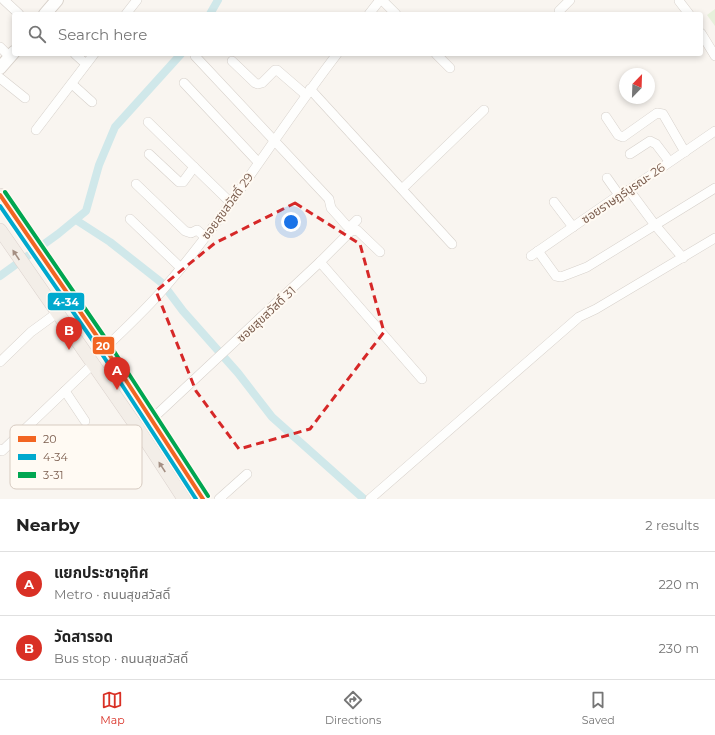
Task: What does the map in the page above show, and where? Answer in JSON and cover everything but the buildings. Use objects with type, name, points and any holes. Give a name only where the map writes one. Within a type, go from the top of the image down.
[{"type":"main road","points":[[0,195],[105,348],[203,499]]},
{"type":"main road","points":[[0,231],[135,425]]},
{"type":"main road","points":[[142,435],[179,497]]},
{"type":"street","points":[[4,0],[17,12]]},
{"type":"street","points":[[47,12],[57,0]]},
{"type":"street","points":[[128,12],[137,0]]},
{"type":"street","points":[[371,12],[381,0],[394,12]]},
{"type":"street","points":[[559,11],[570,0]]},
{"type":"street","points":[[679,1],[687,12]]},
{"type":"street","points":[[703,36],[715,56]]},
{"type":"street","points":[[0,47],[12,55],[0,68]]},
{"type":"street","points":[[76,56],[86,64]]},
{"type":"street","points":[[36,130],[92,56]]},
{"type":"street","points":[[195,56],[329,199],[331,208],[347,226],[351,226],[357,220]]},
{"type":"street","name":"ซอยสุขสวัสดิ์ 29","points":[[105,348],[160,293],[181,268],[335,56]]},
{"type":"street","points":[[438,56],[450,68]]},
{"type":"street","points":[[232,61],[255,83],[262,83],[275,70],[277,70],[308,92],[402,189],[452,244]]},
{"type":"street","points":[[0,78],[25,98]]},
{"type":"street","points":[[184,83],[258,162]]},
{"type":"street","points":[[72,84],[92,102]]},
{"type":"street","points":[[402,189],[484,110]]},
{"type":"street","points":[[606,118],[618,135],[623,137],[657,112],[663,114],[685,152]]},
{"type":"street","points":[[148,122],[230,202]]},
{"type":"street","name":"ซอยราษฎร์บูรณะ 26","points":[[655,225],[587,267],[561,277],[556,276],[534,254],[715,131]]},
{"type":"street","points":[[630,154],[650,141],[656,144],[669,161]]},
{"type":"street","points":[[150,154],[179,182],[182,182],[194,167]]},
{"type":"street","points":[[607,178],[619,195]]},
{"type":"street","points":[[136,184],[181,228],[189,233],[197,230],[204,237]]},
{"type":"street","points":[[655,225],[715,188]]},
{"type":"street","points":[[629,190],[655,225],[683,258]]},
{"type":"street","points":[[554,202],[573,227]]},
{"type":"street","points":[[130,219],[181,268]]},
{"type":"street","name":"ซอยสุขสวัสดิ์ 31","points":[[151,420],[320,262],[351,231],[357,230],[380,252]]},
{"type":"street","points":[[370,499],[579,317],[596,309],[715,238]]},
{"type":"street","points":[[320,262],[422,379]]},
{"type":"street","points":[[0,362],[27,336],[57,313]]},
{"type":"street","points":[[29,425],[92,364]]},
{"type":"street","points":[[65,391],[86,421]]},
{"type":"street","points":[[0,449],[2,451],[10,443]]},
{"type":"street","points":[[219,499],[247,474]]},
{"type":"highlighted area","points":[[295,203],[360,244],[384,332],[310,429],[239,449],[196,391],[156,291],[215,243]]},
{"type":"green space","points":[[715,9],[715,26],[707,15]]},
{"type":"waterway","points":[[211,12],[218,0]]},
{"type":"waterway","points":[[0,276],[58,234],[86,211],[99,165],[115,127],[179,56]]},
{"type":"waterway","points":[[76,220],[110,242],[162,283],[183,311],[238,373],[272,417],[364,499]]},
{"type":"transit line","name":"3-31","points":[[5,192],[110,345],[208,496]]},
{"type":"transit line","name":"20","points":[[0,195],[105,348],[203,499]]},
{"type":"transit line","name":"4-34","points":[[0,206],[100,351],[196,499]]},
{"type":"place","name":"วัดสารอด","points":[[69,350]]},
{"type":"place","name":"แยกประชาอุทิศ","points":[[117,390]]}]
